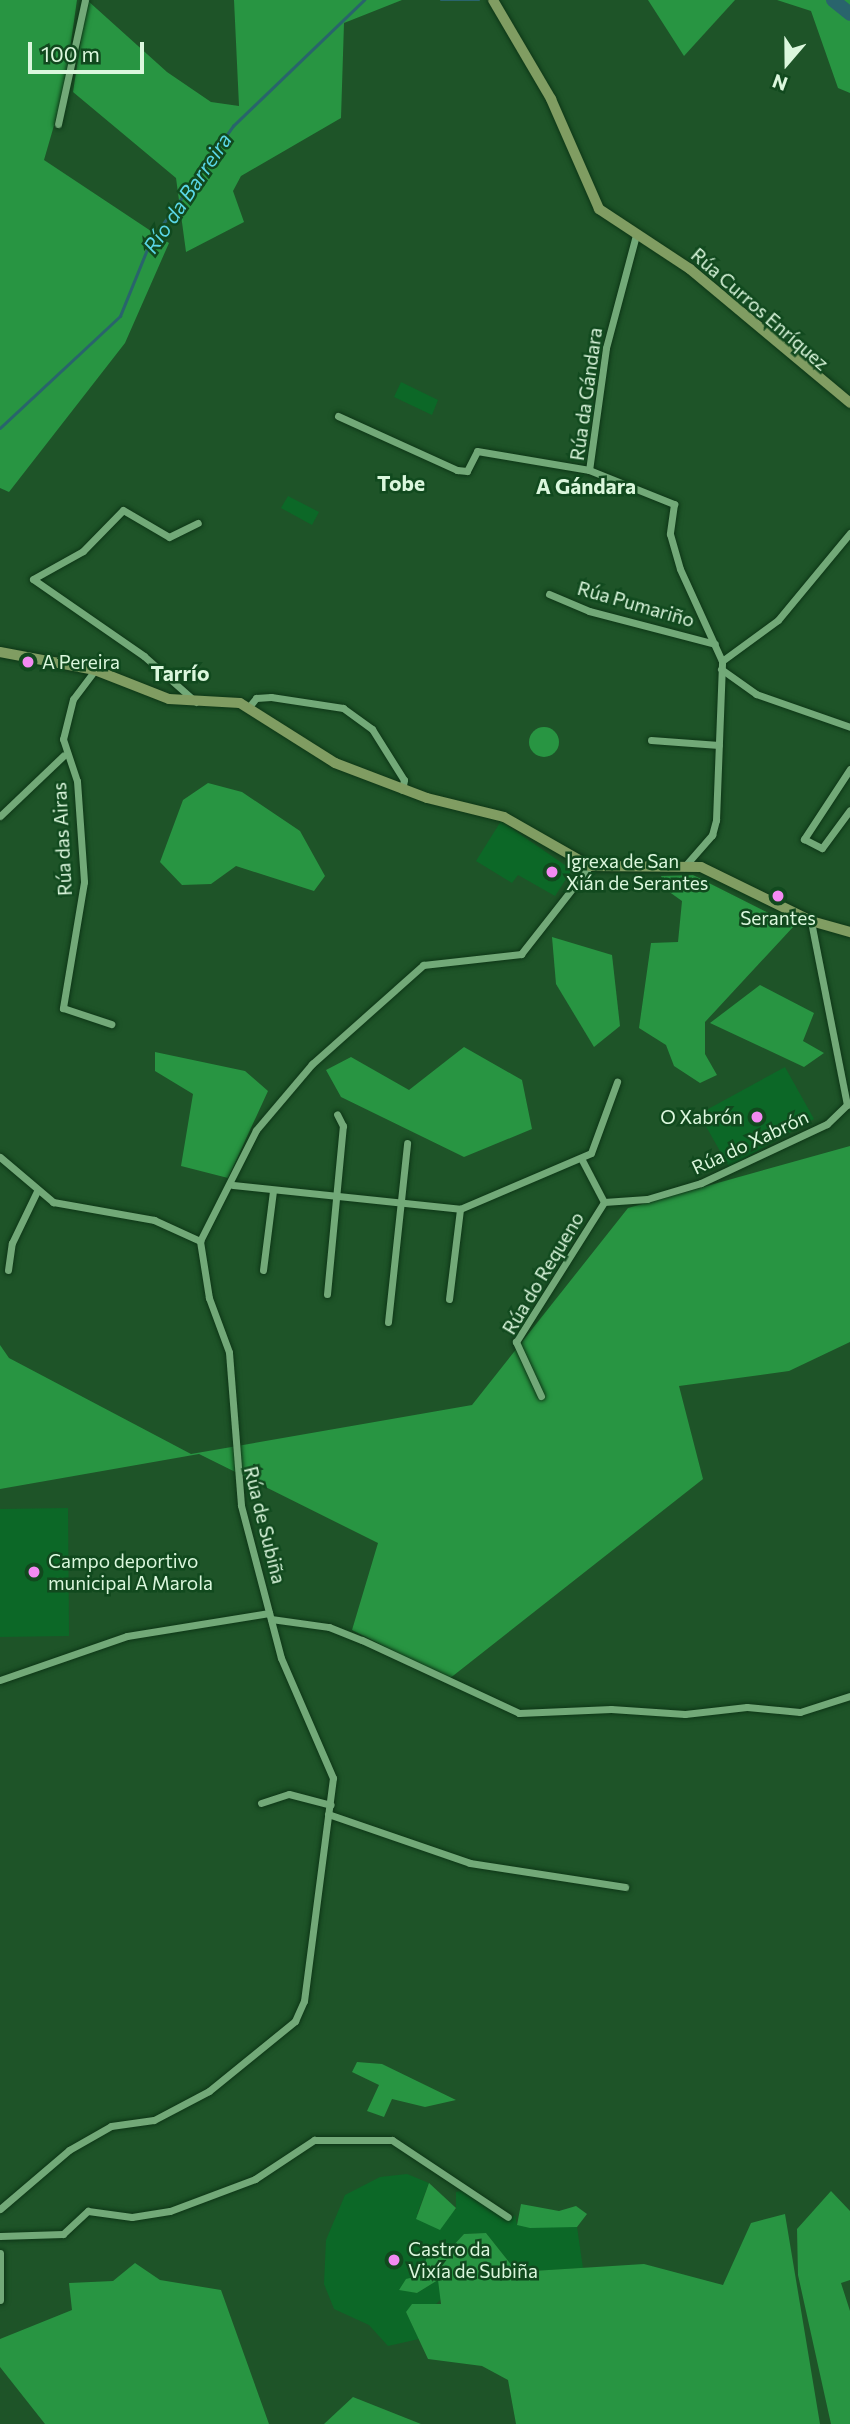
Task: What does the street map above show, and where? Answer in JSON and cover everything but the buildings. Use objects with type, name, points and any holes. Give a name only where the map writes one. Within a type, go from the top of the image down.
[{"type":"main road","name":"Rúa Curros Enríquez","points":[[493,0],[551,99],[590,197],[636,235],[706,282],[850,403]]},
{"type":"main road","points":[[0,652],[96,670],[169,699],[248,708],[335,763],[402,790],[504,817],[590,866],[684,867],[720,872],[811,921],[850,932]]},
{"type":"street","points":[[58,124],[85,0]]},
{"type":"street","name":"Rúa da Gándara","points":[[636,235],[606,348],[589,470],[674,504],[670,534],[680,569],[715,644],[721,665]]},
{"type":"street","points":[[338,416],[457,470],[467,471],[477,451],[589,470]]},
{"type":"street","points":[[196,702],[144,656],[33,579],[83,551],[123,510],[169,537],[198,523]]},
{"type":"street","points":[[721,665],[778,620],[850,533]]},
{"type":"street","name":"Rúa Pumariño","points":[[549,594],[589,611],[715,644]]},
{"type":"street","points":[[721,665],[756,694],[850,727]]},
{"type":"street","points":[[684,867],[712,835],[719,745],[721,665]]},
{"type":"street","name":"Rúa das Airas","points":[[96,670],[73,699],[64,755],[77,781],[84,882],[63,1008],[111,1024]]},
{"type":"street","points":[[248,708],[256,698],[271,697],[344,708],[372,729],[404,780],[402,790]]},
{"type":"street","points":[[651,740],[719,745]]},
{"type":"street","points":[[0,816],[64,755]]},
{"type":"street","points":[[850,769],[804,839],[822,848],[850,810]]},
{"type":"street","points":[[0,1157],[53,1202],[154,1220],[200,1241],[276,1102],[350,1030],[423,965],[521,954],[590,866]]},
{"type":"street","name":"Rúa do Xabrón","points":[[604,1202],[647,1199],[701,1183],[827,1124],[848,1105],[811,921]]},
{"type":"street","points":[[233,1185],[460,1209],[582,1160],[599,1143],[617,1083]]},
{"type":"street","points":[[327,1294],[343,1126],[337,1114]]},
{"type":"street","points":[[388,1322],[407,1143]]},
{"type":"street","points":[[582,1160],[604,1202]]},
{"type":"street","points":[[8,1270],[12,1243],[37,1191]]},
{"type":"street","points":[[263,1270],[273,1191]]},
{"type":"street","name":"Rúa do Requeno","points":[[541,1396],[516,1342],[604,1202]]},
{"type":"street","points":[[449,1299],[460,1209]]},
{"type":"street","name":"Rúa de Subiña","points":[[0,2209],[69,2150],[111,2126],[154,2120],[209,2091],[295,2021],[304,2001],[333,1778],[323,1744],[281,1658],[241,1505],[229,1353],[209,1298],[200,1241]]},
{"type":"street","points":[[0,1680],[127,1636],[270,1616],[329,1627],[519,1713],[685,1714],[747,1707],[800,1712],[850,1696]]},
{"type":"street","points":[[261,1803],[289,1794],[331,1805]]},
{"type":"street","points":[[328,1814],[470,1863],[625,1887]]},
{"type":"street","points":[[0,2236],[63,2234],[88,2211],[132,2217],[170,2211],[255,2179],[314,2140],[392,2140],[508,2217]]},
{"type":"street","points":[[0,2253],[0,2300]]},
{"type":"green space","points":[[0,0],[77,0],[64,91],[44,160],[169,243],[125,343],[9,492],[0,488]]},
{"type":"green space","points":[[87,0],[167,72],[211,102],[239,106],[234,0],[402,0],[344,23],[341,118],[241,176],[233,191],[244,222],[186,252],[176,178],[73,92]]},
{"type":"green space","points":[[648,0],[735,0],[684,56]]},
{"type":"green space","points":[[777,0],[850,0],[850,93],[838,88],[811,11]]},
{"type":"green space","points":[[401,382],[438,400],[432,415],[394,397]]},
{"type":"green space","points":[[288,496],[319,512],[312,525],[281,508]]},
{"type":"green space","points":[[544,727],[550,728],[558,736],[558,748],[550,756],[544,757],[538,756],[530,748],[529,742],[530,736],[538,728]]},
{"type":"green space","points":[[208,783],[242,792],[300,831],[325,876],[314,891],[236,866],[211,884],[182,885],[160,862],[183,800]]},
{"type":"green space","points":[[501,821],[572,870],[555,896],[518,875],[512,883],[476,861]]},
{"type":"green space","points":[[693,875],[794,926],[705,1022],[705,1054],[717,1075],[700,1083],[674,1066],[666,1045],[639,1028],[651,943],[678,942],[682,901],[668,891],[661,876]]},
{"type":"green space","points":[[552,937],[612,955],[620,1026],[594,1047],[556,984]]},
{"type":"green space","points":[[760,985],[814,1013],[803,1041],[824,1053],[804,1067],[710,1023]]},
{"type":"green space","points":[[464,1047],[522,1080],[532,1129],[464,1157],[341,1097],[326,1070],[351,1057],[409,1090]]},
{"type":"green space","points":[[155,1052],[245,1071],[268,1091],[228,1178],[181,1166],[193,1094],[155,1071]]},
{"type":"green space","name":"O Xabrón","points":[[785,1067],[814,1119],[729,1167],[699,1114]]},
{"type":"green space","points":[[850,1146],[850,1342],[789,1371],[679,1386],[703,1479],[449,1679],[352,1630],[378,1543],[199,1454],[0,1489],[0,1345],[9,1358],[191,1454],[472,1405],[628,1208]]},
{"type":"green space","name":"Campo deportivo municipal A Marola","points":[[68,1508],[69,1636],[0,1637],[0,1509]]},
{"type":"green space","points":[[357,2062],[382,2064],[456,2100],[425,2107],[392,2099],[384,2117],[367,2111],[379,2085],[352,2072]]},
{"type":"green space","points":[[407,2174],[429,2183],[417,2214],[456,2210],[456,2192],[463,2190],[508,2221],[515,2215],[517,2225],[577,2227],[583,2268],[517,2272],[486,2233],[464,2234],[450,2249],[434,2249],[417,2281],[399,2289],[417,2293],[438,2280],[444,2296],[432,2308],[406,2312],[419,2339],[388,2346],[369,2325],[334,2309],[324,2284],[326,2240],[345,2195],[380,2177]]},
{"type":"green space","points":[[429,2183],[456,2208],[440,2230],[416,2219]]},
{"type":"green space","points":[[831,2191],[850,2211],[850,2280],[841,2283],[850,2311],[850,2424],[831,2424],[798,2275],[797,2229]]},
{"type":"green space","points":[[521,2204],[559,2211],[576,2206],[587,2214],[577,2227],[530,2228],[517,2225]]},
{"type":"green space","points":[[785,2214],[820,2424],[516,2424],[508,2380],[482,2366],[428,2359],[406,2312],[412,2304],[441,2304],[438,2280],[417,2293],[399,2290],[406,2279],[422,2275],[428,2252],[450,2249],[464,2234],[486,2233],[517,2272],[644,2264],[723,2285],[751,2223]]},
{"type":"green space","points":[[135,2263],[160,2280],[221,2290],[269,2424],[45,2424],[0,2367],[0,2339],[72,2310],[69,2283],[113,2281]]},
{"type":"green space","points":[[353,2397],[421,2424],[324,2424]]},
{"type":"waterway","name":"Río da Barreira","points":[[0,428],[120,316],[150,242],[233,126],[364,0]]},
{"type":"waterway","name":"Río da Barreira","points":[[441,0],[479,0]]},
{"type":"waterway","points":[[833,0],[850,14]]},
{"type":"place","name":"A Pereira","points":[[28,662]]},
{"type":"place","name":"Igrexa de San Xián de Serantes","points":[[552,872]]},
{"type":"place","name":"Serantes","points":[[778,896]]},
{"type":"place","name":"O Xabrón","points":[[757,1117]]},
{"type":"place","name":"Campo deportivo municipal A Marola","points":[[34,1572]]},
{"type":"place","name":"Castro da Vixía de Subiña","points":[[394,2260]]},
{"type":"district","name":"Tobe","points":[[401,483]]},
{"type":"district","name":"A Gándara","points":[[586,486]]},
{"type":"district","name":"Tarrío","points":[[180,673]]}]
